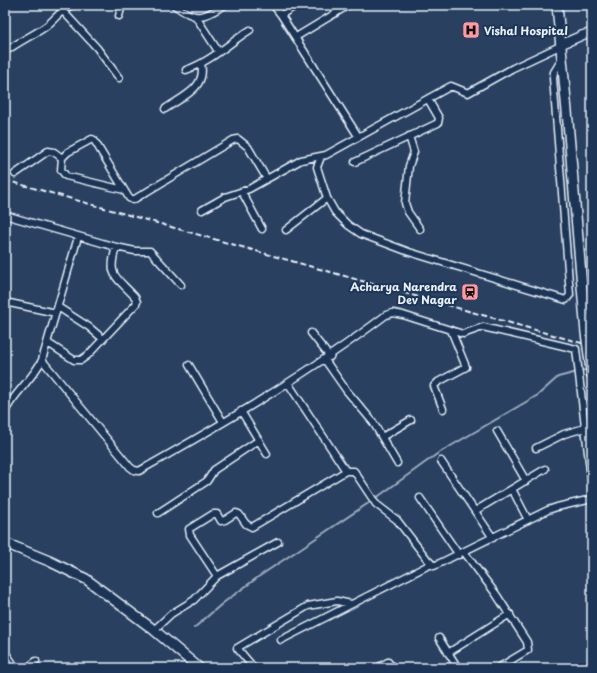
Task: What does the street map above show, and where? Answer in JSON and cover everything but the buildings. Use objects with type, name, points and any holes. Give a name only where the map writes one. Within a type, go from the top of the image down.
[{"type":"main road","points":[[557,5],[562,44],[586,333],[592,378]]},
{"type":"main road","points":[[5,543],[49,561],[86,579],[154,630],[199,668]]},
{"type":"street","points":[[5,52],[23,39],[45,27],[62,10],[72,5]]},
{"type":"street","points":[[119,16],[122,5]]},
{"type":"street","points":[[174,5],[184,13],[196,17],[207,16],[225,5]]},
{"type":"street","points":[[273,5],[296,37],[358,136]]},
{"type":"street","points":[[281,15],[298,5]]},
{"type":"street","points":[[296,37],[349,5]]},
{"type":"street","points":[[62,10],[97,48],[119,78]]},
{"type":"street","points":[[196,17],[218,52]]},
{"type":"street","points":[[186,70],[201,64],[250,30]]},
{"type":"street","points":[[202,210],[225,197],[242,192],[305,158],[322,157],[451,86],[468,93],[513,68],[562,44],[583,35],[592,33]]},
{"type":"street","points":[[322,157],[317,167],[328,198],[343,220],[361,234],[409,252],[566,300],[569,298],[553,83],[554,72],[563,57]]},
{"type":"street","points":[[165,109],[197,87],[203,74],[201,64]]},
{"type":"street","points":[[355,162],[440,121],[428,99]]},
{"type":"street","points":[[409,136],[414,152],[409,166],[405,204],[408,212],[420,229]]},
{"type":"street","points":[[124,190],[66,176],[61,170],[62,158],[68,152],[92,139],[124,190],[129,198],[132,200],[233,140],[238,139],[248,147],[268,178]]},
{"type":"street","points":[[15,174],[48,151],[51,151],[62,158]]},
{"type":"street","points":[[242,192],[262,229]]},
{"type":"street","points":[[286,230],[328,198]]},
{"type":"street","points":[[5,215],[116,247],[135,251],[150,251],[181,285]]},
{"type":"street","points":[[5,411],[35,374],[42,360],[78,236]]},
{"type":"street","points":[[48,343],[78,361],[88,354],[103,339],[137,302],[135,297],[113,272],[111,263],[116,247]]},
{"type":"street","points":[[5,302],[57,310],[89,327],[103,339]]},
{"type":"street","points":[[42,360],[134,470],[139,471],[288,384],[386,316],[393,313],[463,334],[482,327],[576,349],[592,488]]},
{"type":"street","points":[[443,409],[434,386],[438,382],[466,367],[451,330]]},
{"type":"street","points":[[311,333],[346,390],[373,422],[397,463]]},
{"type":"street","points":[[189,365],[223,422]]},
{"type":"street","points":[[288,384],[346,471]]},
{"type":"street","points":[[241,411],[267,454]]},
{"type":"street","points":[[382,437],[411,420]]},
{"type":"street","points":[[536,448],[564,434],[586,428]]},
{"type":"street","points":[[497,431],[526,481]]},
{"type":"street","points":[[158,513],[207,480],[214,470],[259,440]]},
{"type":"street","points":[[441,461],[493,538]]},
{"type":"street","points":[[476,511],[545,469]]},
{"type":"street","points":[[218,576],[190,534],[189,528],[213,514],[217,514],[222,521],[236,513],[239,514],[246,524],[252,527],[346,471],[354,471],[376,504],[397,520],[431,564],[438,566],[557,506],[592,499]]},
{"type":"street","points":[[512,489],[528,520]]},
{"type":"street","points":[[420,498],[510,614],[527,642],[528,650],[498,668]]},
{"type":"street","points":[[154,630],[171,614],[194,600],[218,576],[278,542]]},
{"type":"street","points":[[280,640],[431,564]]},
{"type":"street","points":[[254,668],[237,648],[308,606],[337,601],[351,604]]},
{"type":"street","points":[[448,653],[510,614]]},
{"type":"street","points":[[439,638],[458,668]]},
{"type":"street","points":[[5,652],[16,668]]},
{"type":"street","points":[[27,668],[36,661]]},
{"type":"street","points":[[377,668],[388,662],[393,668]]},
{"type":"waterway","points":[[194,628],[223,603],[261,575],[376,498],[437,454],[538,395],[558,377],[589,369]]},
{"type":"railway","points":[[5,180],[592,346]]},
{"type":"place","name":"Vishal Hospital","points":[[471,30]]},
{"type":"place","name":"Acharya Narendra Dev Nagar","points":[[470,292]]}]
